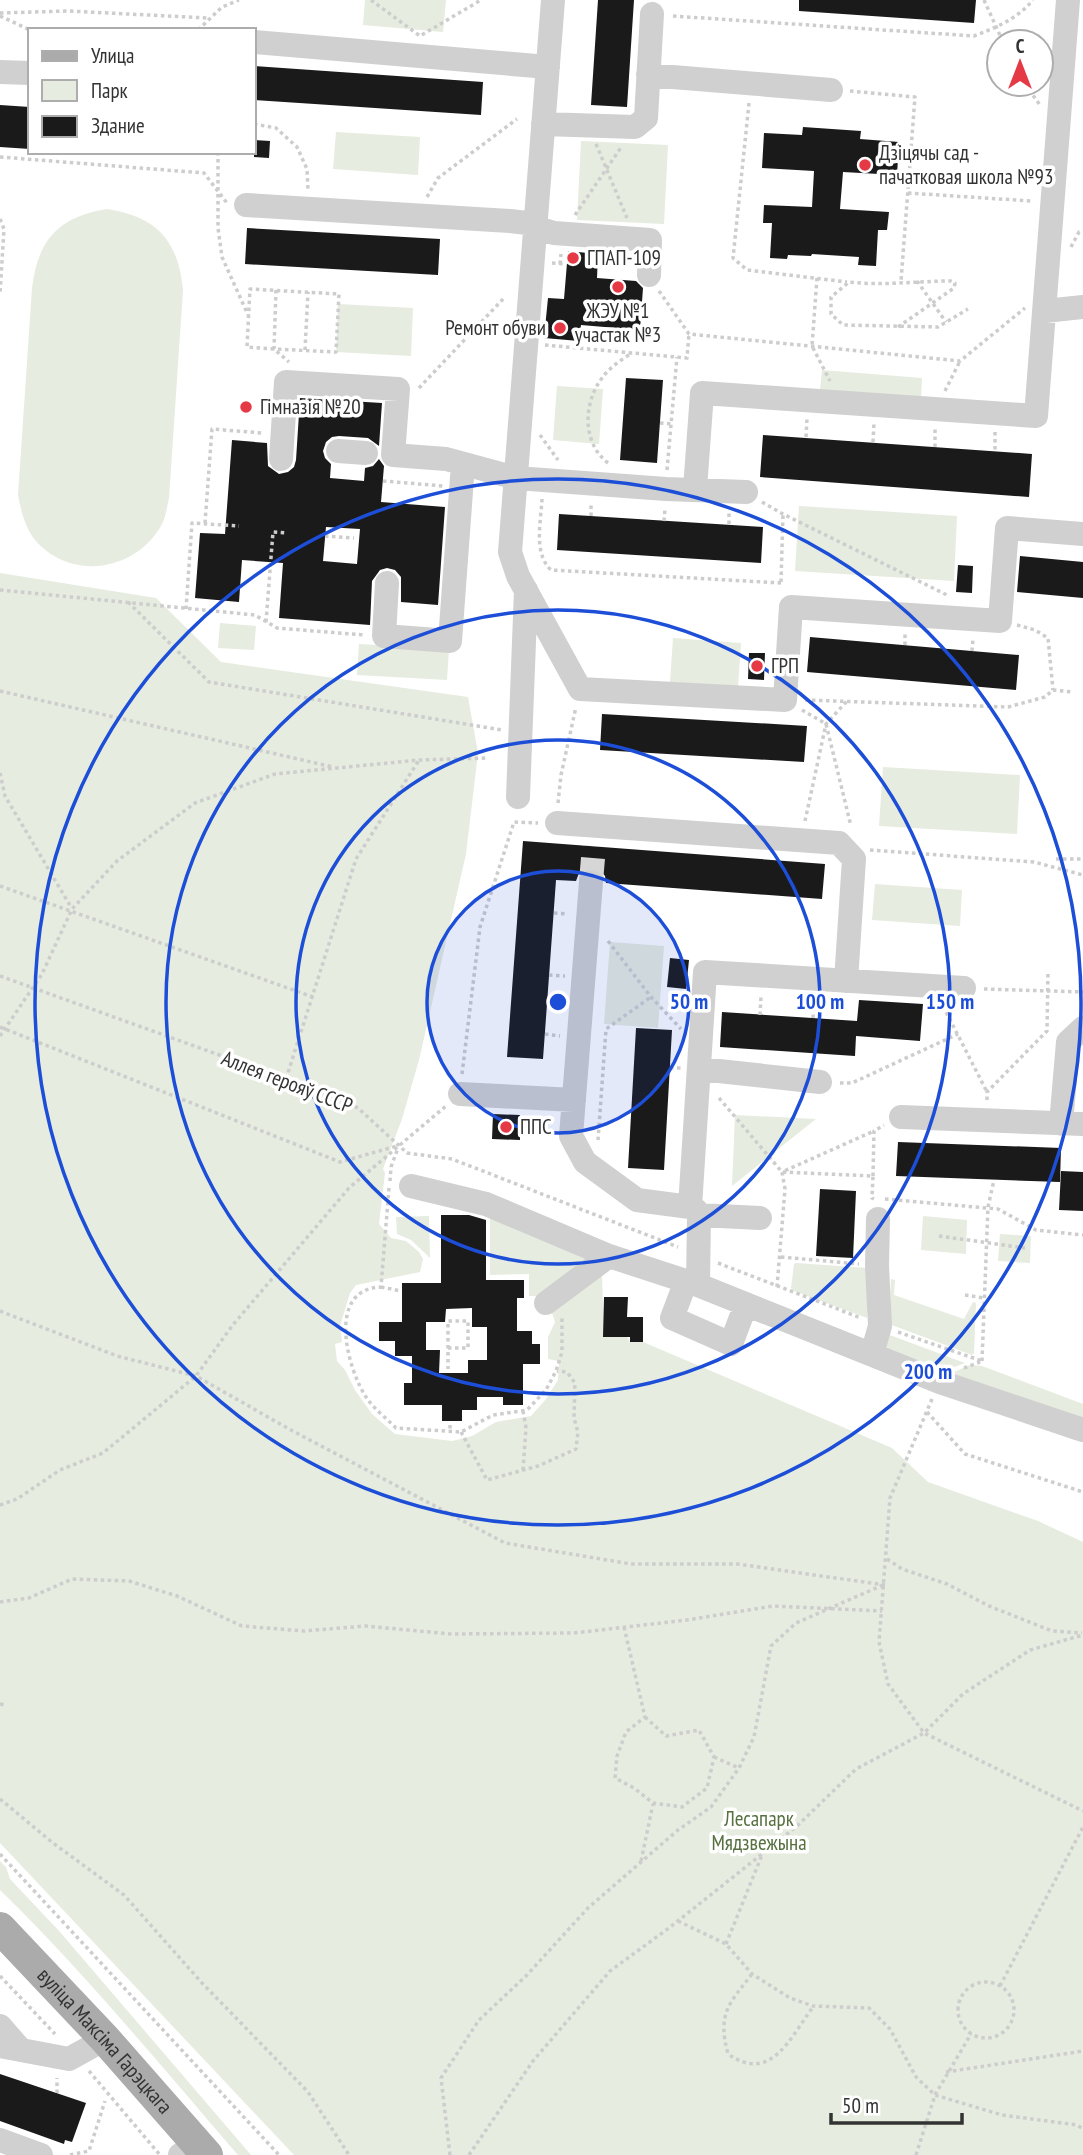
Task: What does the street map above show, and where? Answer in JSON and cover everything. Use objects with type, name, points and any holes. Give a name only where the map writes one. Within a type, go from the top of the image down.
[{"type":"main road","name":"вуліца Максіма Гарэцкага","points":[[0,1928],[105,2039],[195,2151]]},
{"type":"street","points":[[553,0],[510,552],[518,576],[580,689],[785,700],[791,607],[1000,621],[1007,528],[1083,534]]},
{"type":"street","points":[[695,489],[702,393],[1036,416],[1053,203],[1073,63],[1068,0]]},
{"type":"street","points":[[543,124],[635,127],[646,118],[652,15]]},
{"type":"street","points":[[256,42],[548,66]]},
{"type":"street","points":[[0,72],[28,74]]},
{"type":"street","points":[[649,75],[831,90]]},
{"type":"street","points":[[246,205],[536,224]]},
{"type":"street","points":[[536,224],[537,228],[563,234],[650,240],[649,275]]},
{"type":"street","points":[[1045,301],[1083,307]]},
{"type":"street","points":[[281,447],[286,382],[398,389],[396,410],[381,454]]},
{"type":"street","points":[[338,451],[446,459],[462,476],[746,492]]},
{"type":"street","points":[[387,583],[384,636],[450,641],[462,476]]},
{"type":"street","points":[[518,797],[526,589]]},
{"type":"street","points":[[557,813],[595,836],[839,843],[854,859],[846,981]]},
{"type":"street","points":[[592,882],[571,1136],[585,1162],[637,1199],[694,1211],[760,1218]]},
{"type":"street","points":[[746,1304],[731,1344],[672,1318],[692,1283],[705,972],[964,988]]},
{"type":"street","points":[[901,1117],[1072,1124],[1068,1042],[1083,1028]]},
{"type":"street","points":[[700,1063],[820,1082]]},
{"type":"street","points":[[460,1094],[573,1100]]},
{"type":"street","points":[[411,1186],[486,1204],[609,1256],[692,1283],[940,1382],[1083,1430]]},
{"type":"street","points":[[872,1354],[880,1326],[878,1219]]},
{"type":"street","points":[[554,1307],[609,1256]]},
{"type":"street","points":[[0,2026],[11,2048],[69,2059],[105,2039]]},
{"type":"street","points":[[0,2140],[41,2155]]},
{"type":"path","points":[[200,28],[222,7],[239,0]]},
{"type":"path","points":[[371,0],[420,36],[481,0]]},
{"type":"path","points":[[984,0],[997,27]]},
{"type":"path","points":[[652,15],[974,36],[1023,13],[1033,0]]},
{"type":"path","points":[[0,14],[68,11],[208,18]]},
{"type":"path","points":[[0,14],[28,29]]},
{"type":"path","points":[[751,83],[733,258],[747,270],[849,282],[877,285],[901,281],[955,283],[954,288],[898,327]]},
{"type":"path","points":[[831,90],[915,97],[901,281]]},
{"type":"path","points":[[415,215],[438,178],[517,119]]},
{"type":"path","points":[[256,124],[276,128],[297,147],[307,169],[308,208]]},
{"type":"path","points":[[587,125],[636,239]]},
{"type":"path","points":[[563,234],[635,127]]},
{"type":"path","points":[[218,154],[217,191],[222,257],[249,317]]},
{"type":"path","points":[[0,157],[204,173],[217,191]]},
{"type":"path","points":[[908,193],[1053,203]]},
{"type":"path","points":[[0,219],[4,229],[0,294]]},
{"type":"path","points":[[1066,256],[1079,232],[1083,232]]},
{"type":"path","points":[[526,343],[687,358],[689,334],[649,275]]},
{"type":"path","points":[[817,278],[812,346],[841,403]]},
{"type":"path","points":[[917,281],[946,322]]},
{"type":"path","points":[[849,282],[831,297],[831,314],[843,325],[938,327],[968,309]]},
{"type":"path","points":[[250,289],[339,294],[336,352],[247,348],[249,317],[250,289]]},
{"type":"path","points":[[274,349],[276,290]]},
{"type":"path","points":[[305,350],[307,292]]},
{"type":"path","points":[[396,410],[504,298]]},
{"type":"path","points":[[936,410],[960,361],[1045,301]]},
{"type":"path","points":[[689,334],[960,361]]},
{"type":"path","points":[[613,467],[599,456],[593,447],[589,432],[589,403],[602,376],[632,353]]},
{"type":"path","points":[[666,474],[669,467],[677,357]]},
{"type":"path","points":[[521,411],[576,482]]},
{"type":"path","points":[[205,523],[212,429],[281,447]]},
{"type":"path","points":[[383,481],[462,476]]},
{"type":"path","points":[[543,480],[539,540],[543,563],[551,570],[781,583],[783,514]]},
{"type":"path","points":[[746,492],[783,514],[952,597]]},
{"type":"path","points":[[186,609],[192,523],[239,526]]},
{"type":"path","points":[[266,622],[273,532],[286,534]]},
{"type":"path","points":[[325,536],[354,538]]},
{"type":"path","points":[[0,590],[255,615],[277,628],[384,636]]},
{"type":"path","points":[[128,602],[209,682],[481,728]]},
{"type":"path","points":[[1000,621],[1035,630],[1048,638],[1053,690]]},
{"type":"path","points":[[0,1505],[17,1499],[60,1470],[103,1453],[196,1376],[232,1326],[349,1188],[460,1094],[480,927],[514,822],[557,813],[561,775],[580,689]]},
{"type":"path","points":[[785,700],[1008,707],[1045,696],[1053,690],[1072,692]]},
{"type":"path","points":[[0,691],[339,768]]},
{"type":"path","points":[[785,700],[826,724],[851,827]]},
{"type":"path","points":[[807,818],[826,724],[847,701]]},
{"type":"path","points":[[0,1036],[2,1028],[42,975],[72,909],[117,861],[195,803],[275,774],[419,760],[488,758]]},
{"type":"path","points":[[286,1079],[356,859],[419,760]]},
{"type":"path","points":[[0,773],[5,796],[72,909]]},
{"type":"path","points":[[861,850],[1034,862],[1083,875]]},
{"type":"path","points":[[1056,859],[1083,859]]},
{"type":"path","points":[[0,886],[72,909],[313,997]]},
{"type":"path","points":[[600,932],[651,997],[678,1026],[716,1095],[782,1172],[785,1189],[777,1287]]},
{"type":"path","points":[[987,1091],[1047,1031],[1048,972]]},
{"type":"path","name":"Аллея герояў СССР","points":[[0,976],[286,1079],[358,1108],[399,1146]]},
{"type":"path","points":[[933,986],[987,1091],[987,1120]]},
{"type":"path","points":[[964,988],[1083,992]]},
{"type":"path","points":[[595,1170],[606,1029],[651,997]]},
{"type":"path","points":[[2,1028],[340,1162],[399,1146]]},
{"type":"path","points":[[820,1082],[852,1083],[958,1034]]},
{"type":"path","points":[[782,1172],[901,1117]]},
{"type":"path","points":[[874,1130],[872,1198],[988,1207],[998,1209],[1036,1230],[1083,1236]]},
{"type":"path","points":[[381,1287],[391,1167],[399,1146]]},
{"type":"path","points":[[782,1172],[873,1176]]},
{"type":"path","points":[[982,1361],[988,1207],[994,1180]]},
{"type":"path","points":[[939,1237],[1025,1248]]},
{"type":"path","points":[[780,1256],[877,1266]]},
{"type":"path","points":[[401,1291],[381,1287],[369,1288],[359,1293],[349,1307],[346,1349],[354,1376],[367,1399],[396,1428],[461,1432],[493,1415],[527,1410],[546,1391],[562,1352],[554,1307]]},
{"type":"path","points":[[965,1295],[984,1298]]},
{"type":"path","points":[[0,1311],[117,1356],[196,1376],[289,1429],[505,1543],[631,1564],[737,1564],[885,1585]]},
{"type":"path","points":[[448,1348],[468,1348],[468,1321],[448,1321],[448,1348],[448,1369]]},
{"type":"path","points":[[461,1432],[487,1480],[538,1466],[576,1449],[578,1432],[574,1418],[575,1384],[567,1372],[556,1371]]},
{"type":"path","points":[[935,1393],[890,1498],[879,1642],[888,1685],[924,1733],[1083,1811]]},
{"type":"path","points":[[523,1411],[526,1428],[523,1470]]},
{"type":"path","points":[[927,1412],[965,1454],[1083,1492]]},
{"type":"path","points":[[450,1425],[450,1432]]},
{"type":"path","points":[[887,1559],[902,1569],[947,1584],[989,1606],[1052,1632],[1083,1634]]},
{"type":"path","points":[[0,1602],[29,1598],[72,1578],[130,1581],[177,1596],[242,1626],[304,1632],[366,1626],[451,1634],[573,1633],[773,1606],[882,1611]]},
{"type":"path","points":[[450,2155],[441,2078],[479,2020],[526,1976],[588,1908],[678,1830],[711,1807],[739,1768],[754,1737],[771,1646],[796,1623],[885,1585]]},
{"type":"path","points":[[624,1627],[645,1717],[666,1736],[699,1730],[714,1757],[739,1768]]},
{"type":"path","points":[[469,2155],[533,2061],[610,1971],[678,1921],[796,1826],[856,1769],[924,1733],[964,1693],[1030,1650],[1083,1634]]},
{"type":"path","points":[[645,1717],[626,1732],[617,1755],[615,1778],[653,1803],[682,1807],[707,1788],[714,1757]]},
{"type":"path","points":[[0,1799],[53,1843],[124,1895],[202,1983],[308,2092],[349,2155]]},
{"type":"path","points":[[640,1864],[653,1803]]},
{"type":"path","points":[[1000,1986],[1083,1827]]},
{"type":"path","points":[[726,1944],[763,1852]]},
{"type":"path","points":[[0,1854],[279,2155]]},
{"type":"path","points":[[678,1921],[726,1944],[752,1973],[790,1998],[813,2006],[869,2008],[890,2029],[916,2077],[935,2095],[1002,2115],[1083,2129]]},
{"type":"path","points":[[752,1973],[730,2003],[723,2019],[723,2036],[728,2054],[740,2062],[755,2065],[775,2058],[813,2006]]},
{"type":"path","points":[[988,1982],[1000,1986],[1011,1997],[1014,2005],[1011,2024],[998,2036],[979,2038],[971,2034],[964,2028],[957,2011],[963,1993],[978,1983],[988,1982]]},
{"type":"path","points":[[916,2155],[935,2095],[946,2072],[971,2034]]},
{"type":"path","points":[[946,2072],[1083,2051]]},
{"type":"path","points":[[70,2155],[89,2151],[105,2101]]},
{"type":"green space","points":[[365,0],[446,0],[443,32],[363,25]]},
{"type":"green space","points":[[336,132],[420,137],[418,175],[333,169]]},
{"type":"green space","points":[[581,141],[668,145],[664,224],[577,220]]},
{"type":"green space","points":[[107,209],[139,218],[162,234],[176,257],[183,290],[169,498],[162,524],[151,540],[137,552],[120,561],[84,566],[67,562],[50,553],[35,540],[24,519],[18,495],[35,271],[46,244],[54,233],[76,218]]},
{"type":"green space","points":[[338,304],[413,308],[411,356],[336,352]]},
{"type":"green space","points":[[822,370],[922,378],[921,398],[820,390]]},
{"type":"green space","points":[[557,386],[603,389],[599,444],[553,440]]},
{"type":"green space","points":[[799,506],[957,516],[954,581],[795,571]]},
{"type":"green space","name":"Лесапарк Мядзвежына","points":[[0,573],[156,598],[221,662],[468,697],[478,753],[466,854],[419,1060],[402,1119],[383,1169],[385,1173],[379,1224],[391,1238],[406,1241],[423,1259],[420,1272],[356,1285],[350,1293],[340,1326],[342,1342],[335,1344],[337,1361],[372,1414],[395,1434],[452,1441],[472,1436],[496,1422],[531,1416],[558,1380],[559,1361],[548,1359],[548,1337],[555,1322],[550,1307],[602,1276],[604,1337],[627,1337],[630,1342],[643,1342],[892,1448],[928,1482],[1038,1521],[1083,1542],[1083,2155],[294,2155],[0,1843]]},
{"type":"green space","points":[[220,623],[256,626],[254,650],[218,648]]},
{"type":"green space","points":[[673,638],[741,643],[738,687],[670,682]]},
{"type":"green space","points":[[359,644],[449,649],[447,680],[357,675]]},
{"type":"green space","points":[[883,767],[1020,775],[1017,834],[879,826]]},
{"type":"green space","points":[[875,884],[962,890],[960,926],[872,920]]},
{"type":"green space","points":[[610,942],[664,946],[658,1028],[604,1024]]},
{"type":"green space","points":[[735,1115],[816,1119],[732,1186]]},
{"type":"green space","points":[[429,1216],[430,1258],[411,1240],[397,1234],[396,1217]]},
{"type":"green space","points":[[490,1216],[590,1261],[545,1296],[529,1296],[529,1274],[490,1275]]},
{"type":"green space","points":[[923,1216],[967,1220],[966,1254],[921,1250]]},
{"type":"green space","points":[[1000,1234],[1031,1236],[1030,1263],[998,1261]]},
{"type":"green space","points":[[796,1263],[868,1268],[871,1272],[867,1318],[794,1291],[791,1288]]},
{"type":"green space","points":[[891,1279],[895,1280],[894,1295],[964,1319],[973,1302],[976,1303],[974,1353],[972,1355],[889,1324]]},
{"type":"green space","points":[[887,1334],[965,1363],[944,1371],[885,1348]]},
{"type":"green space","points":[[970,1365],[982,1366],[1083,1404],[1083,1420],[949,1374]]},
{"type":"green space","points":[[0,1861],[6,1867],[10,1879],[60,1932],[251,2155],[238,2155],[92,1987],[0,1890]]},
{"type":"building","points":[[598,0],[634,0],[627,107],[591,105]]},
{"type":"building","points":[[799,0],[976,0],[974,23],[799,11]]},
{"type":"building","points":[[256,66],[483,82],[481,115],[256,100]]},
{"type":"building","points":[[0,105],[28,107],[28,149],[0,147]]},
{"type":"building","points":[[803,127],[861,131],[860,139],[899,142],[897,175],[843,172],[840,209],[889,212],[887,230],[878,230],[876,266],[858,265],[859,257],[812,254],[788,255],[787,259],[770,258],[772,223],[763,223],[764,205],[812,207],[814,171],[762,168],[764,133],[802,135]]},
{"type":"building","points":[[256,140],[270,141],[269,158],[254,157]]},
{"type":"building","points":[[247,228],[440,239],[438,275],[245,264]]},
{"type":"building","name":"ЖЭУ №1 участак №3","points":[[568,251],[598,254],[597,278],[636,281],[643,288],[640,330],[581,325],[579,341],[544,338],[548,298],[564,299]]},
{"type":"building","points":[[626,378],[663,380],[657,463],[620,460]]},
{"type":"building","points":[[300,398],[382,403],[379,446],[368,438],[339,436],[326,442],[323,451],[331,464],[330,478],[364,481],[365,468],[373,466],[379,459],[384,466],[381,502],[445,507],[438,605],[401,602],[401,577],[395,570],[387,568],[380,570],[372,581],[370,625],[279,618],[283,563],[242,560],[239,602],[195,598],[200,533],[225,534],[232,440],[267,443],[268,466],[279,474],[288,472],[294,467]],"holes":[[[326,527],[360,529],[357,564],[323,561]]]},
{"type":"building","points":[[763,435],[1032,454],[1029,497],[760,477]]},
{"type":"building","points":[[559,514],[763,527],[761,563],[557,550]]},
{"type":"building","points":[[1020,556],[1083,562],[1083,598],[1017,592]]},
{"type":"building","points":[[958,565],[973,566],[972,593],[956,592]]},
{"type":"building","points":[[810,637],[1019,655],[1016,690],[807,672]]},
{"type":"building","name":"ГРП","points":[[749,653],[765,653],[764,680],[748,679]]},
{"type":"building","points":[[602,714],[807,726],[804,762],[600,750]]},
{"type":"building","points":[[523,841],[825,864],[822,899],[606,883],[600,870],[591,867],[579,873],[576,881],[556,880],[543,1059],[507,1057]]},
{"type":"building","points":[[670,958],[689,960],[686,989],[667,987]]},
{"type":"building","points":[[859,1000],[923,1004],[920,1041],[856,1036],[855,1056],[720,1047],[722,1012],[857,1021]]},
{"type":"building","points":[[636,1028],[672,1030],[664,1170],[628,1168]]},
{"type":"building","name":"ППС","points":[[493,1114],[520,1115],[520,1140],[492,1139]]},
{"type":"building","points":[[898,1142],[1061,1148],[1060,1182],[896,1176]]},
{"type":"building","points":[[1061,1171],[1083,1172],[1083,1211],[1059,1210]]},
{"type":"building","points":[[820,1189],[856,1191],[853,1258],[816,1256]]},
{"type":"building","points":[[441,1215],[469,1215],[486,1220],[486,1280],[524,1280],[524,1298],[517,1298],[517,1331],[532,1331],[532,1344],[540,1344],[540,1364],[523,1364],[523,1405],[503,1405],[503,1397],[477,1397],[477,1410],[462,1410],[462,1421],[442,1421],[442,1405],[404,1405],[404,1383],[412,1383],[412,1356],[395,1356],[395,1341],[379,1341],[379,1322],[402,1322],[402,1283],[441,1283]],"holes":[[[472,1308],[472,1327],[487,1327],[487,1360],[468,1360],[468,1373],[439,1373],[440,1350],[426,1350],[426,1322],[445,1322],[446,1309]]]},
{"type":"building","points":[[604,1297],[628,1297],[627,1317],[643,1317],[643,1342],[630,1342],[630,1337],[603,1337]]},
{"type":"building","points":[[0,2074],[86,2103],[72,2142],[65,2140],[64,2144],[0,2121]]},
{"type":"tunnel","points":[[591,882],[594,846]]},
{"type":"place","name":"Дзіцячы сад - пачатковая школа №93","points":[[865,165]]},
{"type":"place","name":"ГПАП-109","points":[[573,258]]},
{"type":"place","name":"ЖЭУ №1 участак №3","points":[[618,287]]},
{"type":"place","name":"Ремонт обуви","points":[[560,328]]},
{"type":"place","name":"Гімназія №20","points":[[246,407]]},
{"type":"place","name":"ГРП","points":[[757,666]]},
{"type":"place","name":"ППС","points":[[506,1127]]}]
